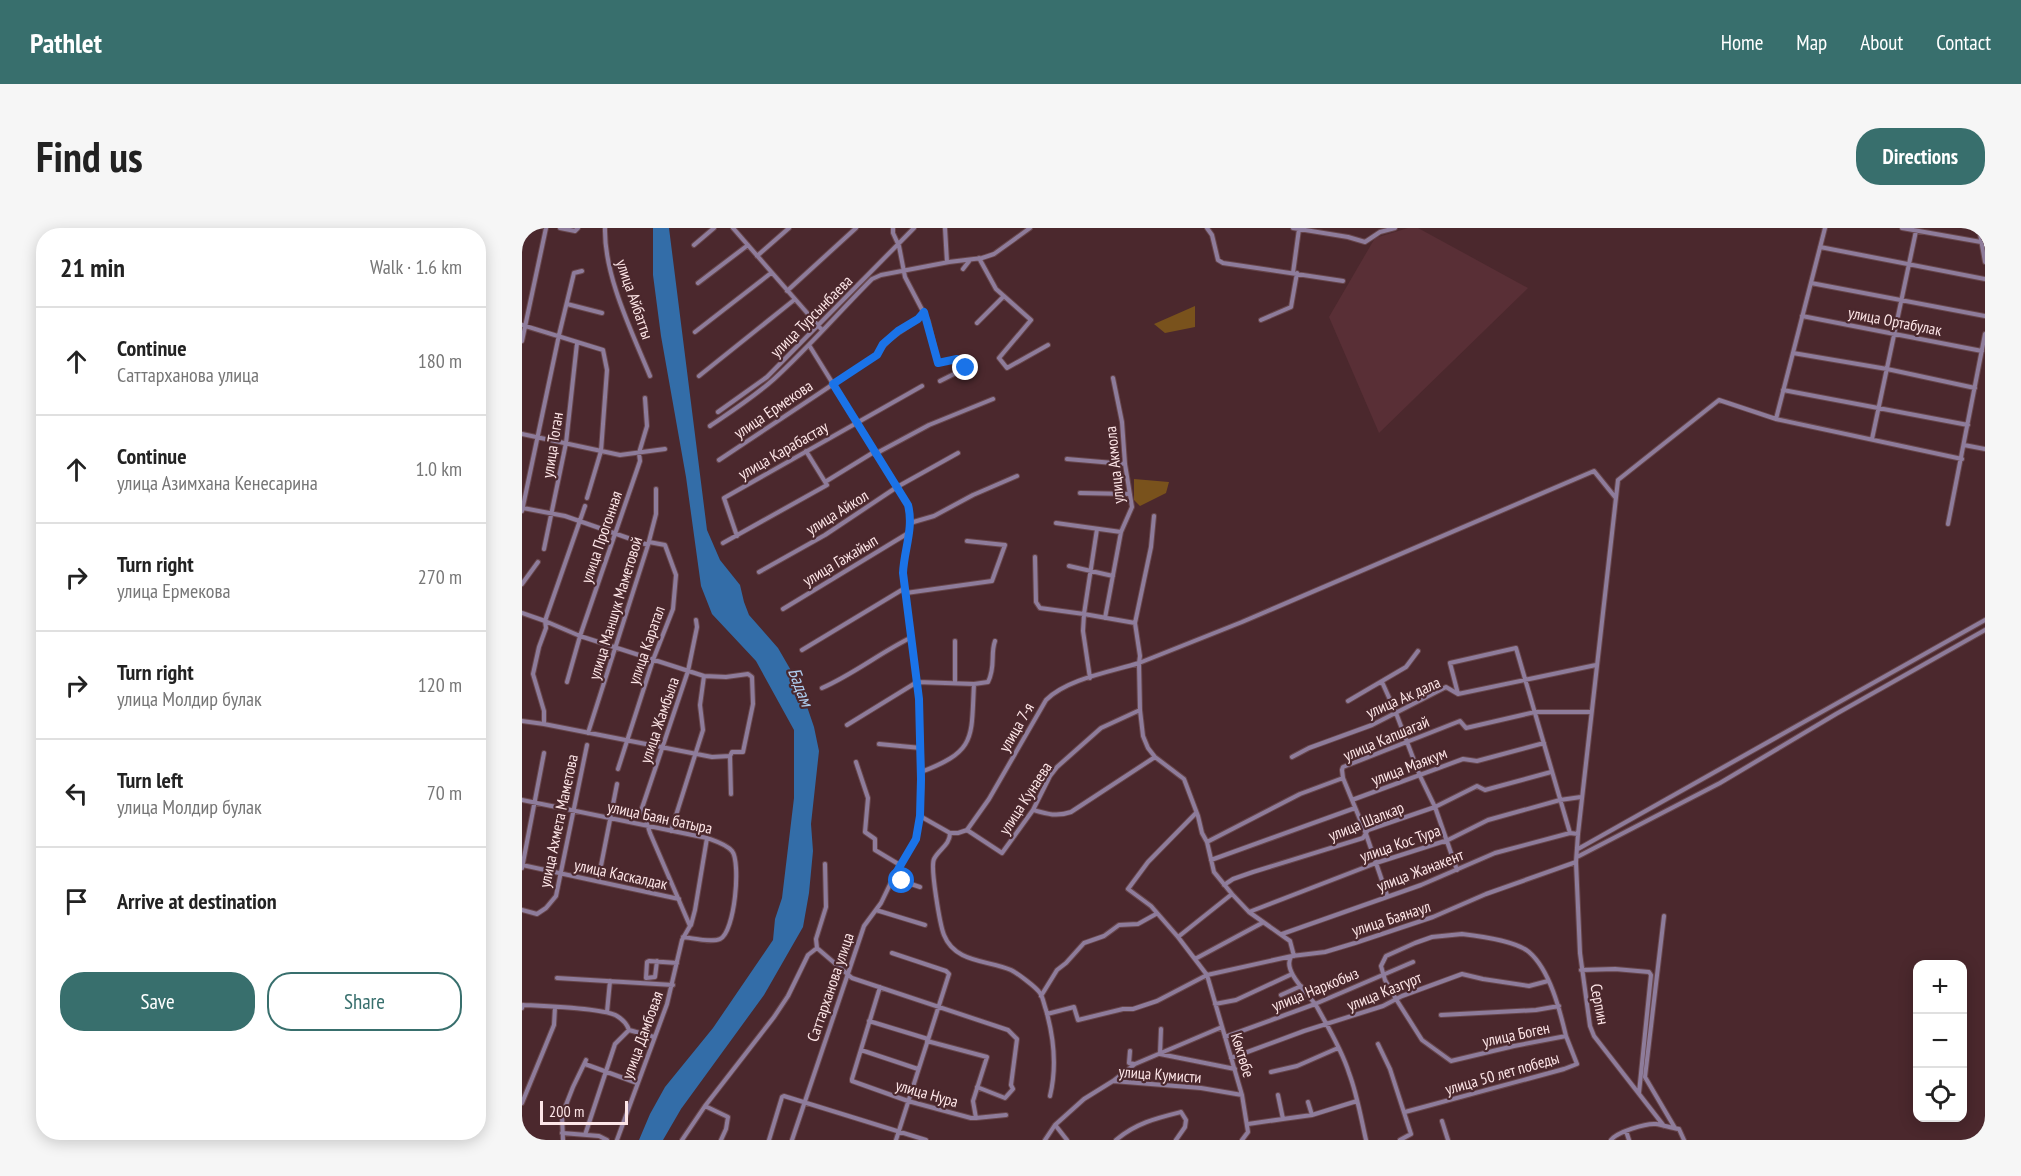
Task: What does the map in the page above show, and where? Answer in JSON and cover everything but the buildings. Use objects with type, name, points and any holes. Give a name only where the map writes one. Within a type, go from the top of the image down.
[{"type":"street","points":[[522,341],[546,228]]},
{"type":"street","points":[[560,228],[574,231],[578,228]]},
{"type":"street","name":"улица Айбатты","points":[[605,228],[605,244],[622,308],[650,376]]},
{"type":"street","points":[[694,245],[714,228]]},
{"type":"street","points":[[733,228],[822,330]]},
{"type":"street","points":[[757,256],[789,228]]},
{"type":"street","points":[[787,291],[856,228]]},
{"type":"street","points":[[893,228],[903,270],[924,312],[938,363],[957,359],[966,368],[940,381]]},
{"type":"street","name":"улица Турсынбаева","points":[[718,412],[767,377],[914,228]]},
{"type":"street","points":[[945,228],[947,262]]},
{"type":"street","name":"улица Турсынбаева","points":[[710,426],[773,380],[872,279],[903,270],[994,254],[1030,228]]},
{"type":"street","points":[[1207,228],[1212,235],[1218,260],[1222,263],[1343,281]]},
{"type":"street","points":[[1293,228],[1365,242],[1380,231],[1395,228]]},
{"type":"street","points":[[1825,228],[1776,418],[1962,459]]},
{"type":"street","points":[[1902,228],[1982,240]]},
{"type":"street","points":[[1978,228],[1985,261]]},
{"type":"street","points":[[1261,320],[1291,307],[1299,229]]},
{"type":"street","points":[[1872,439],[1916,231]]},
{"type":"street","points":[[698,283],[748,246]]},
{"type":"street","points":[[1820,247],[1985,279]]},
{"type":"street","points":[[980,258],[996,289],[1031,320],[999,358],[1003,366],[1007,368],[1048,345]]},
{"type":"street","points":[[963,269],[971,259]]},
{"type":"street","points":[[582,271],[574,273],[522,509],[553,514],[649,544]]},
{"type":"street","points":[[694,332],[771,273]]},
{"type":"street","points":[[1811,283],[1985,316]]},
{"type":"street","points":[[977,323],[1004,296]]},
{"type":"street","points":[[699,376],[794,300]]},
{"type":"street","points":[[567,304],[602,313]]},
{"type":"street","name":"улица Ермекова","points":[[718,460],[877,355],[883,344],[898,331],[918,319],[924,312]]},
{"type":"street","name":"улица Ортабулак","points":[[1802,316],[1983,351]]},
{"type":"street","points":[[524,325],[603,350],[607,370],[601,451],[587,498]]},
{"type":"street","points":[[1948,524],[1985,334]]},
{"type":"street","name":"улица Тоган","points":[[544,549],[566,443],[578,343]]},
{"type":"street","name":"Саттарханова улица","points":[[792,1140],[864,926],[876,910],[916,839],[920,816],[921,772],[917,682],[904,559],[910,532],[908,505],[809,345]]},
{"type":"street","points":[[1793,353],[1887,369],[1975,388]]},
{"type":"street","points":[[1978,373],[1985,374]]},
{"type":"street","name":"улица Акмола","points":[[1105,618],[1121,532],[1132,507],[1125,464],[1122,422],[1113,378]]},
{"type":"street","name":"улица Карабастау","points":[[737,536],[724,498],[922,386]]},
{"type":"street","points":[[1783,390],[1968,425]]},
{"type":"street","name":"улица Прогонная","points":[[567,682],[580,636],[640,461],[639,453],[647,426],[645,398]]},
{"type":"street","points":[[825,482],[929,425],[993,399]]},
{"type":"street","name":"Серпин","points":[[1664,1126],[1594,1036],[1590,1026],[1581,970],[1576,860],[1581,797],[1618,480],[1719,400],[1776,418]]},
{"type":"street","points":[[522,434],[620,455],[665,448]]},
{"type":"street","points":[[1964,445],[1985,449]]},
{"type":"street","points":[[723,543],[827,485],[806,451]]},
{"type":"street","name":"улица Айкол","points":[[759,572],[834,529],[897,487],[958,453]]},
{"type":"street","points":[[1067,459],[1125,464]]},
{"type":"street","name":"улица 7-я","points":[[967,830],[989,799],[1046,700],[1054,692],[1139,663],[1242,622],[1594,471],[1616,498]]},
{"type":"street","points":[[910,523],[934,516],[973,495],[1017,476]]},
{"type":"street","name":"улица Маншук Маметовой","points":[[588,733],[649,544],[657,514],[656,489]]},
{"type":"street","points":[[1080,493],[1130,494]]},
{"type":"street","points":[[544,724],[544,711],[533,674],[546,621],[585,506]]},
{"type":"street","points":[[1154,516],[1151,547],[1135,622],[1140,656],[1140,710],[1143,736],[1155,757],[1184,779],[1207,842],[1214,872],[1249,912],[1290,941],[1293,956],[1288,961],[1289,967],[1315,1004],[1349,1071],[1366,1140]]},
{"type":"street","points":[[1056,523],[1121,532]]},
{"type":"street","points":[[1090,678],[1083,631],[1097,529]]},
{"type":"street","name":"улица Гажайып","points":[[783,609],[910,532]]},
{"type":"street","points":[[802,650],[906,590],[992,581],[1005,545],[967,541]]},
{"type":"street","name":"улица Каратал","points":[[618,769],[653,660],[673,609],[676,575],[665,545],[649,544]]},
{"type":"street","points":[[1035,556],[1036,602],[1040,608],[1135,622]]},
{"type":"street","points":[[522,584],[538,562]]},
{"type":"street","points":[[1069,566],[1113,576]]},
{"type":"street","points":[[522,613],[580,636],[704,676],[726,677],[748,674],[752,677],[753,704],[743,752],[732,752],[730,756],[712,758],[522,721]]},
{"type":"street","name":"улица Жамбыла","points":[[690,926],[642,808],[688,671],[698,627],[696,620]]},
{"type":"street","points":[[1578,849],[1985,620]]},
{"type":"street","name":"улица Баянаул","points":[[1047,1014],[1074,1007],[1078,1020],[1122,1009],[1134,1009],[1157,1001],[1207,975],[1293,956],[1324,952],[1433,917],[1576,860],[1720,783],[1985,630]]},
{"type":"street","points":[[822,688],[912,637]]},
{"type":"street","points":[[955,641],[955,683]]},
{"type":"street","points":[[847,725],[917,682],[974,684],[988,682],[993,669],[994,641]]},
{"type":"street","points":[[1458,694],[1450,663],[1514,647],[1517,650],[1570,833],[1578,834]]},
{"type":"street","points":[[1348,701],[1406,666],[1418,651]]},
{"type":"street","name":"улица Ак дала","points":[[1292,757],[1309,748],[1372,725],[1446,687],[1458,694],[1596,665]]},
{"type":"street","points":[[671,831],[703,730],[700,705],[704,676]]},
{"type":"street","points":[[1382,682],[1435,807],[1457,870]]},
{"type":"street","points":[[921,772],[946,762],[963,749],[972,727],[974,684]]},
{"type":"street","name":"улица Кунаева","points":[[967,830],[1002,853],[1033,810],[1057,767],[1101,728],[1140,710]]},
{"type":"street","name":"улица Капшагай","points":[[1207,842],[1300,794],[1343,777],[1343,767],[1460,721],[1466,728],[1535,712],[1591,711]]},
{"type":"street","name":"улица Маякум","points":[[1352,800],[1463,759],[1477,761],[1544,743]]},
{"type":"street","points":[[879,744],[921,748]]},
{"type":"street","name":"улица Ахмета Маметова","points":[[522,910],[537,914],[546,908],[556,896],[587,745]]},
{"type":"street","points":[[522,866],[544,753]]},
{"type":"street","points":[[730,756],[731,794]]},
{"type":"street","points":[[1033,810],[1051,815],[1071,812],[1155,757]]},
{"type":"street","points":[[856,762],[868,798],[865,832],[874,837],[875,850],[900,865]]},
{"type":"street","name":"улица Шалкар","points":[[1224,885],[1252,872],[1363,838],[1368,830],[1435,807],[1478,786],[1485,790],[1551,772]]},
{"type":"street","points":[[1343,777],[1387,895]]},
{"type":"street","points":[[598,881],[617,784]]},
{"type":"street","name":"улица Кос Тура","points":[[1249,912],[1376,863],[1448,840],[1488,820],[1560,800],[1581,797]]},
{"type":"street","name":"улица Баян батыра","points":[[522,800],[707,838],[732,850],[736,858],[735,907],[732,921],[722,938],[715,940],[683,937]]},
{"type":"street","points":[[1211,860],[1355,808]]},
{"type":"street","points":[[1196,813],[1148,862],[1128,889],[1151,906],[1207,975]]},
{"type":"street","points":[[920,816],[950,835]]},
{"type":"street","points":[[967,830],[950,835],[933,861],[932,870],[945,936],[948,943],[967,958],[1011,970],[1030,984],[1041,996],[1050,1023],[1055,1065],[1050,1096]]},
{"type":"street","name":"улица Жанакент","points":[[1281,934],[1421,885],[1495,853],[1570,833]]},
{"type":"street","name":"улица Дамбовая","points":[[617,1140],[672,985],[683,937],[690,926],[695,910],[707,838]]},
{"type":"street","points":[[825,864],[826,907],[816,939],[817,948],[852,978],[1008,1030],[1017,1039],[1011,1085],[1013,1089],[1005,1098],[977,1087]]},
{"type":"street","name":"улица Каскалдак","points":[[522,866],[679,899]]},
{"type":"street","points":[[893,878],[920,887]]},
{"type":"street","points":[[1178,937],[1232,894]]},
{"type":"street","points":[[876,910],[925,925]]},
{"type":"street","points":[[1041,996],[1057,970],[1084,943],[1104,936],[1119,925],[1138,924],[1156,914]]},
{"type":"street","points":[[1664,916],[1645,1080],[1684,1140]]},
{"type":"street","points":[[1195,959],[1262,922]]},
{"type":"street","name":"улица Боген","points":[[1462,934],[1496,939],[1528,951],[1543,969],[1558,1006],[1566,1036],[1451,1061],[1422,1040],[1385,980],[1384,974],[1381,966],[1386,956],[1432,937],[1462,934]]},
{"type":"street","points":[[682,1140],[705,1106],[774,1017],[788,996],[808,955],[817,948]]},
{"type":"street","points":[[892,953],[949,974],[896,1140]]},
{"type":"street","points":[[657,961],[655,977],[646,978],[649,961],[657,961],[677,963]]},
{"type":"street","name":"улица Наркобыз","points":[[1225,1037],[1315,1004],[1413,962]]},
{"type":"street","points":[[1581,970],[1615,969],[1649,972],[1651,975],[1639,1093]]},
{"type":"street","points":[[1215,1004],[1236,1000],[1293,974]]},
{"type":"street","name":"улица Казгурт","points":[[1232,1058],[1304,1031],[1383,1006],[1462,974],[1529,986],[1548,981]]},
{"type":"street","name":"Көктөбе","points":[[1207,975],[1232,1058],[1248,1124]]},
{"type":"street","points":[[557,978],[672,985]]},
{"type":"street","points":[[607,1012],[610,981]]},
{"type":"street","points":[[1281,995],[1301,986]]},
{"type":"street","name":"улица Нура","points":[[869,1021],[987,1057],[973,1104],[976,1118],[908,1101],[852,1081],[869,1021],[880,987]]},
{"type":"street","points":[[523,1006],[607,1012],[621,1018],[629,1030]]},
{"type":"street","points":[[1441,1015],[1536,1010],[1558,1006]]},
{"type":"street","points":[[522,1103],[554,1025],[555,1007]]},
{"type":"street","points":[[1113,1081],[1134,1064],[1222,1027]]},
{"type":"street","points":[[1161,1029],[1161,1054]]},
{"type":"street","points":[[629,1030],[654,1037]]},
{"type":"street","points":[[585,1135],[615,1044],[629,1030]]},
{"type":"street","name":"улица 50 лет победы","points":[[1405,1112],[1577,1064],[1566,1036]]},
{"type":"street","points":[[1378,1044],[1390,1070],[1411,1134],[1400,1140]]},
{"type":"street","points":[[1271,1072],[1297,1066],[1338,1048]]},
{"type":"street","name":"улица Нура","points":[[861,1050],[918,1069]]},
{"type":"street","points":[[1130,1051],[1129,1063],[1134,1064]]},
{"type":"street","points":[[1161,1054],[1235,1070]]},
{"type":"street","points":[[563,1140],[562,1115],[586,1062],[637,1083]]},
{"type":"street","name":"улица Кумисти","points":[[1045,1140],[1055,1125],[1084,1099],[1113,1081],[1202,1088],[1242,1095]]},
{"type":"street","points":[[1278,1095],[1283,1119]]},
{"type":"street","points":[[769,1140],[783,1096],[926,1140]]},
{"type":"street","points":[[1242,1140],[1248,1132],[1248,1124],[1312,1115],[1357,1101]]},
{"type":"street","points":[[1308,1102],[1312,1115]]},
{"type":"street","points":[[705,1106],[729,1117],[721,1140]]},
{"type":"street","points":[[1116,1140],[1133,1127],[1181,1112],[1186,1120],[1185,1127],[1176,1140]]},
{"type":"street","points":[[976,1118],[1006,1115]]},
{"type":"street","points":[[1442,1121],[1448,1140]]},
{"type":"street","points":[[1613,1138],[1626,1131],[1649,1124],[1677,1128]]},
{"type":"street","points":[[1055,1125],[1067,1140]]},
{"type":"street","points":[[1626,1131],[1629,1140]]},
{"type":"street","points":[[562,1133],[607,1140]]},
{"type":"shaded area","points":[[1408,228],[1418,228],[1528,288],[1379,433],[1329,317],[1375,238]]},
{"type":"shaded area","points":[[1195,306],[1195,327],[1165,333],[1154,324]]},
{"type":"shaded area","points":[[1134,479],[1169,482],[1166,493],[1140,506],[1134,500]]},
{"type":"water","points":[[653,228],[669,228],[707,530],[720,560],[740,585],[749,615],[778,648],[800,686],[814,727],[819,751],[811,824],[813,851],[803,927],[764,995],[681,1109],[663,1140],[639,1140],[665,1087],[713,1028],[773,940],[775,919],[782,898],[794,798],[794,730],[756,661],[712,614],[701,586],[686,477],[661,336],[653,275]]},
{"type":"route","points":[[902,881],[893,878],[916,839],[920,816],[921,779],[919,699],[903,573],[910,532],[910,514],[908,505],[833,384],[877,355],[883,344],[898,331],[918,319],[924,312],[938,363],[957,359],[966,368]]},
{"type":"water label","name":"Бадам","points":[[801,687]]}]
